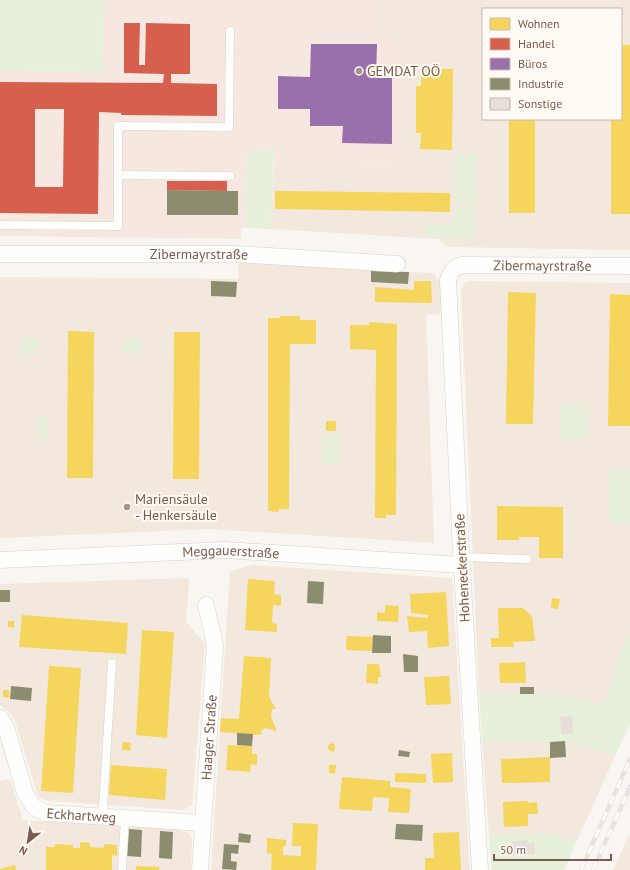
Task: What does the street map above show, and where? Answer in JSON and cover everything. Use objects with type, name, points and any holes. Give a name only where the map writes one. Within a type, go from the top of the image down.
[{"type":"street","name":"Zibermayrstraße","points":[[0,254],[236,254],[397,264]]},
{"type":"street","name":"Zibermayrstraße","points":[[455,267],[461,265],[630,266]]},
{"type":"street","name":"Hoheneckerstraße","points":[[455,267],[450,273],[448,280],[461,561],[480,870]]},
{"type":"street","name":"Meggauerstraße","points":[[0,560],[225,550],[461,561]]},
{"type":"street","name":"Haager Straße","points":[[200,870],[215,645],[206,605]]},
{"type":"street","name":"Eckhartweg","points":[[0,718],[6,727],[25,793],[34,807],[46,813],[202,823]]},
{"type":"lane","points":[[0,226],[118,226],[118,126],[229,127],[230,31]]},
{"type":"lane","points":[[118,175],[230,176]]},
{"type":"lane","points":[[461,561],[527,559]]},
{"type":"lane","points":[[103,807],[112,663]]},
{"type":"lane","points":[[122,870],[125,818]]},
{"type":"shaded area","points":[[104,0],[382,0],[381,32],[401,45],[403,168],[274,166],[274,149],[248,148],[245,228],[241,228],[241,239],[0,236],[0,71],[103,72]]},
{"type":"shaded area","points":[[349,0],[630,0],[630,250],[449,247],[438,239],[271,229],[274,166],[403,168],[381,32],[382,1]]},
{"type":"shaded area","points":[[239,262],[371,271],[434,273],[440,283],[442,315],[426,314],[434,543],[209,529],[0,538],[0,277],[238,279]]},
{"type":"shaded area","points":[[469,281],[630,283],[630,633],[619,659],[604,705],[566,696],[534,694],[479,694],[461,291],[465,283]]},
{"type":"shaded area","points":[[252,565],[452,578],[470,870],[211,870],[230,571]]},
{"type":"shaded area","points":[[189,578],[186,621],[205,644],[192,805],[183,810],[49,801],[40,798],[37,793],[15,720],[11,714],[0,705],[0,584]]},
{"type":"shaded area","points":[[565,741],[615,756],[577,841],[553,833],[489,835],[482,742]]},
{"type":"shaded area","points":[[10,779],[23,820],[175,829],[189,833],[192,839],[191,870],[0,870],[0,781]]},
{"type":"shaded area","points":[[630,833],[630,870],[613,870]]},
{"type":"green space","points":[[0,0],[104,0],[103,72],[0,71]]},
{"type":"green space","points":[[248,148],[274,149],[271,229],[245,228]]},
{"type":"green space","points":[[456,154],[476,154],[475,203],[455,203]]},
{"type":"green space","points":[[454,207],[475,207],[475,237],[425,237],[425,224],[454,224]]},
{"type":"green space","points":[[22,338],[38,339],[38,355],[21,354]]},
{"type":"green space","points":[[124,338],[141,338],[140,354],[124,353]]},
{"type":"green space","points":[[561,404],[588,405],[587,439],[560,439]]},
{"type":"green space","points":[[38,416],[47,417],[47,439],[38,439]]},
{"type":"green space","points":[[323,435],[339,435],[339,464],[323,464]]},
{"type":"green space","points":[[610,470],[630,470],[630,524],[609,524]]},
{"type":"green space","points":[[630,633],[630,724],[615,756],[565,741],[482,742],[479,694],[534,694],[566,696],[604,705],[619,659]]},
{"type":"green space","points":[[553,833],[577,841],[564,870],[492,870],[489,835]]},
{"type":"building: Wohnen","points":[[622,45],[630,45],[630,214],[611,214],[611,120],[622,120]]},
{"type":"building: Wohnen","points":[[421,69],[453,69],[452,150],[420,149],[421,133],[416,133],[416,86],[421,86]]},
{"type":"building: Wohnen","points":[[509,120],[535,120],[535,213],[509,213]]},
{"type":"building: Wohnen","points":[[275,191],[450,193],[450,212],[275,209]]},
{"type":"building: Wohnen","points":[[414,281],[431,281],[432,303],[375,302],[375,287],[414,290]]},
{"type":"building: Wohnen","points":[[508,292],[536,293],[533,424],[506,424]]},
{"type":"building: Wohnen","points":[[610,294],[630,295],[630,426],[608,426]]},
{"type":"building: Wohnen","points":[[280,316],[300,316],[300,320],[316,320],[316,344],[290,344],[289,509],[279,509],[279,512],[268,511],[268,318],[280,318]]},
{"type":"building: Wohnen","points":[[369,322],[397,324],[396,515],[386,515],[386,518],[375,518],[376,350],[350,349],[350,325],[369,325]]},
{"type":"building: Wohnen","points":[[68,331],[94,332],[93,478],[67,478]]},
{"type":"building: Wohnen","points":[[174,332],[200,332],[199,479],[173,479]]},
{"type":"building: Wohnen","points":[[326,421],[336,421],[336,431],[326,431]]},
{"type":"building: Wohnen","points":[[497,506],[563,507],[563,558],[539,558],[539,537],[519,537],[519,540],[497,540]]},
{"type":"building: Wohnen","points":[[248,579],[275,581],[274,594],[281,595],[281,606],[273,605],[272,623],[277,624],[277,632],[245,630]]},
{"type":"building: Wohnen","points":[[446,592],[449,646],[428,648],[427,631],[409,632],[407,616],[428,618],[428,615],[411,613],[410,594]]},
{"type":"building: Wohnen","points":[[552,598],[560,599],[558,609],[551,608]]},
{"type":"building: Wohnen","points":[[385,605],[399,606],[398,622],[377,621],[377,612],[385,613]]},
{"type":"building: Wohnen","points":[[498,608],[523,608],[532,616],[535,641],[513,642],[514,647],[491,647],[491,638],[499,638]]},
{"type":"building: Wohnen","points":[[22,615],[128,623],[126,654],[19,647]]},
{"type":"building: Wohnen","points":[[8,621],[14,621],[14,628],[8,627]]},
{"type":"building: Wohnen","points":[[142,630],[174,632],[167,738],[136,735]]},
{"type":"building: Wohnen","points":[[347,636],[373,637],[372,651],[346,650]]},
{"type":"building: Wohnen","points":[[244,656],[271,658],[269,697],[276,709],[272,709],[271,716],[277,731],[265,728],[261,731],[261,735],[220,732],[221,718],[239,719]]},
{"type":"building: Wohnen","points":[[525,662],[526,683],[500,683],[499,663]]},
{"type":"building: Wohnen","points":[[367,664],[379,664],[381,677],[378,677],[378,684],[366,683]]},
{"type":"building: Wohnen","points":[[49,666],[81,668],[73,793],[41,791]]},
{"type":"building: Wohnen","points":[[449,676],[451,704],[426,705],[424,677]]},
{"type":"building: Wohnen","points":[[3,690],[9,690],[9,698],[3,697]]},
{"type":"building: Wohnen","points":[[123,742],[131,743],[130,751],[122,750]]},
{"type":"building: Wohnen","points":[[331,743],[334,744],[335,749],[333,752],[328,749],[328,746]]},
{"type":"building: Wohnen","points":[[228,745],[252,746],[252,754],[257,754],[257,765],[251,764],[250,772],[226,770]]},
{"type":"building: Wohnen","points":[[452,753],[453,782],[433,783],[431,754]]},
{"type":"building: Wohnen","points":[[550,757],[550,782],[502,783],[501,759]]},
{"type":"building: Wohnen","points":[[111,765],[167,769],[165,800],[109,795]]},
{"type":"building: Wohnen","points":[[329,765],[336,765],[335,774],[329,773]]},
{"type":"building: Wohnen","points":[[395,773],[426,774],[426,783],[395,782]]},
{"type":"building: Wohnen","points":[[342,777],[390,781],[390,787],[411,789],[409,813],[388,812],[389,798],[373,797],[372,811],[339,809]]},
{"type":"building: Wohnen","points":[[528,801],[528,803],[537,802],[538,814],[528,814],[528,826],[504,827],[503,802]]},
{"type":"building: Wohnen","points":[[293,823],[318,824],[316,870],[271,870],[272,854],[267,853],[267,838],[286,840],[286,846],[283,846],[283,855],[301,856],[301,846],[292,846]]},
{"type":"building: Wohnen","points":[[459,832],[461,870],[425,870],[425,858],[434,858],[433,833]]},
{"type":"building: Wohnen","points":[[80,842],[90,843],[90,847],[104,848],[104,844],[117,845],[117,856],[112,855],[112,870],[46,870],[46,847],[55,847],[55,844],[73,845],[73,848],[80,848]]},
{"type":"building: Wohnen","points":[[15,865],[16,870],[0,870],[0,869]]},
{"type":"building: Wohnen","points":[[136,866],[159,867],[159,870],[136,870]]},
{"type":"building: Handel","points":[[124,23],[140,23],[139,65],[145,65],[146,23],[190,24],[190,74],[171,74],[171,83],[217,84],[217,116],[121,115],[121,113],[99,112],[98,214],[0,213],[0,82],[163,83],[164,74],[124,73]],"holes":[[[35,109],[64,109],[63,187],[35,187]]]},
{"type":"building: Handel","points":[[167,181],[227,181],[227,191],[167,190]]},
{"type":"building: Büros","points":[[311,44],[377,44],[376,78],[392,78],[392,144],[342,143],[343,126],[310,126],[310,109],[278,109],[278,76],[310,77]]},
{"type":"building: Industrie","points":[[167,190],[238,191],[238,215],[167,215]]},
{"type":"building: Industrie","points":[[371,271],[409,272],[408,284],[371,282]]},
{"type":"building: Industrie","points":[[211,281],[237,282],[236,297],[211,296]]},
{"type":"building: Industrie","points":[[308,581],[324,582],[323,604],[307,603]]},
{"type":"building: Industrie","points":[[0,590],[10,590],[10,602],[0,602]]},
{"type":"building: Industrie","points":[[373,635],[391,636],[391,653],[372,653]]},
{"type":"building: Industrie","points":[[403,654],[418,656],[418,672],[404,672]]},
{"type":"building: Industrie","points":[[11,686],[32,688],[31,701],[10,699]]},
{"type":"building: Industrie","points":[[520,687],[534,687],[534,694],[520,694]]},
{"type":"building: Industrie","points":[[237,733],[253,734],[252,746],[237,745]]},
{"type":"building: Industrie","points":[[565,741],[566,757],[550,758],[550,742]]},
{"type":"building: Industrie","points":[[399,750],[410,752],[409,757],[398,756]]},
{"type":"building: Industrie","points":[[396,824],[423,825],[422,841],[395,839]]},
{"type":"building: Industrie","points":[[129,829],[142,830],[141,857],[127,856]]},
{"type":"building: Industrie","points":[[160,831],[173,832],[172,859],[159,858]]},
{"type":"building: Industrie","points":[[239,833],[251,835],[250,843],[238,842]]},
{"type":"building: Industrie","points":[[224,844],[239,845],[238,854],[231,853],[231,861],[237,862],[236,870],[222,869]]},
{"type":"building: Sonstige","points":[[572,716],[573,734],[561,734],[560,717]]},
{"type":"building: Sonstige","points":[[528,840],[528,843],[534,842],[535,854],[513,855],[512,841]]},
{"type":"railway","points":[[581,870],[630,759]]},
{"type":"railway","points":[[593,870],[630,787]]},
{"type":"place","name":"GEMDAT OÖ","points":[[359,71]]},
{"type":"place","name":"Mariensäule - Henkersäule","points":[[127,507]]}]
